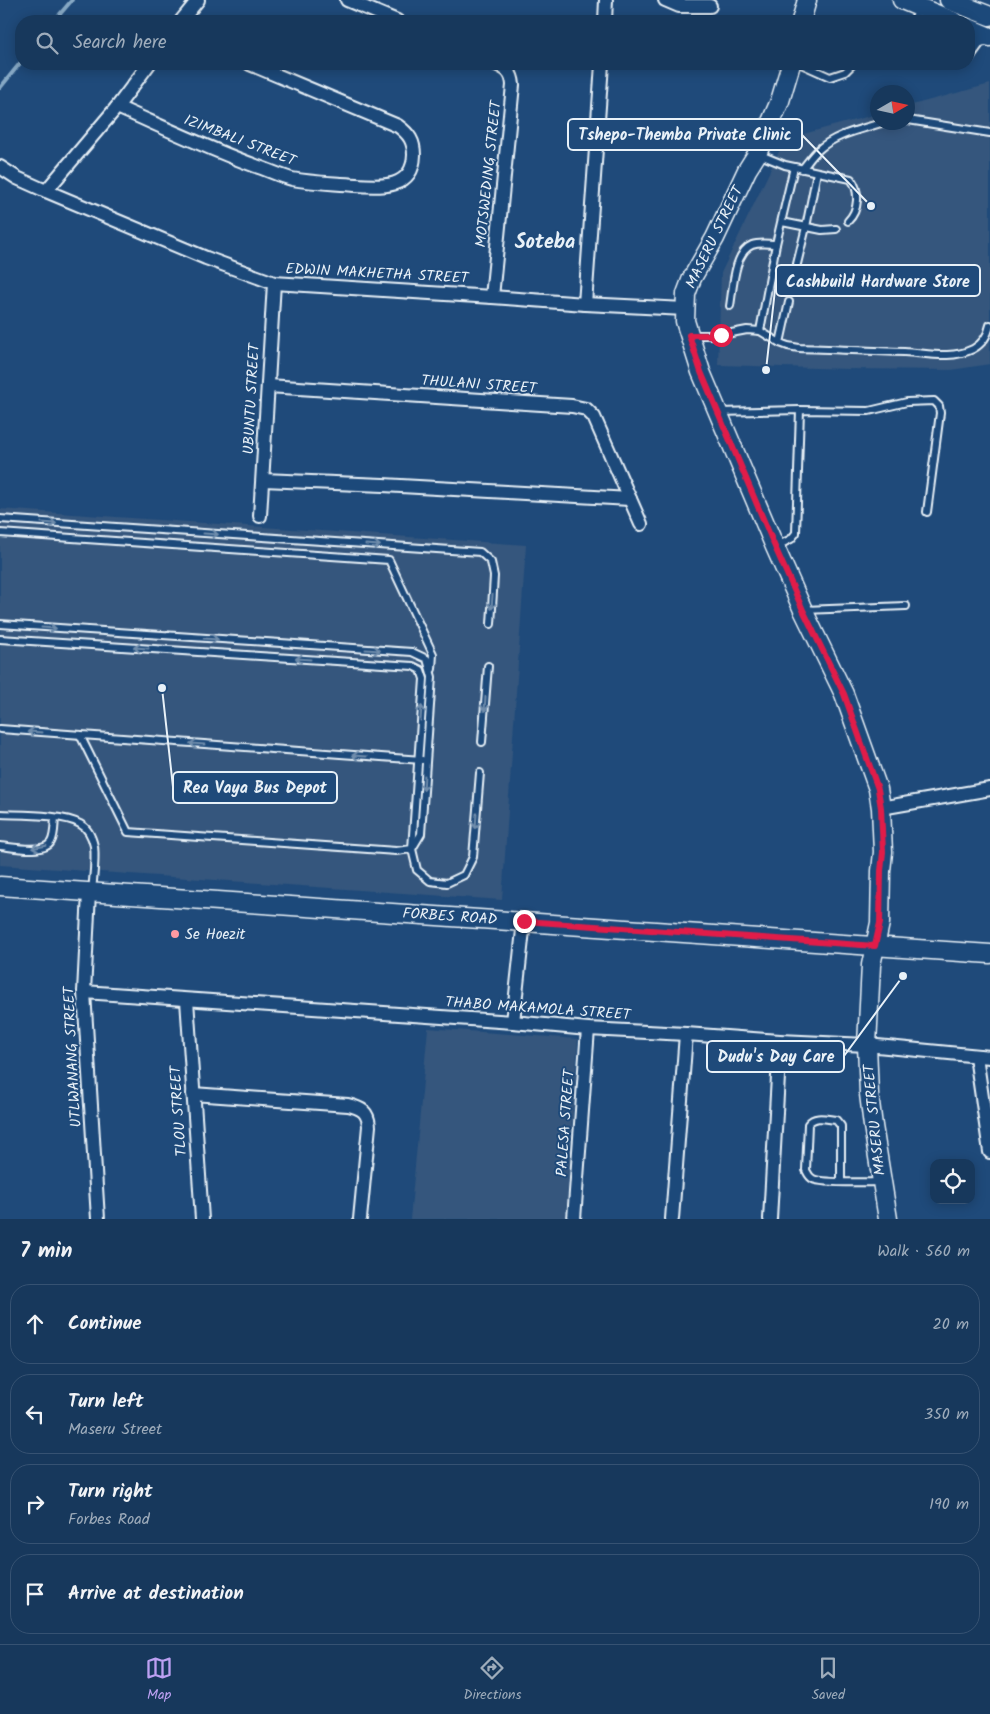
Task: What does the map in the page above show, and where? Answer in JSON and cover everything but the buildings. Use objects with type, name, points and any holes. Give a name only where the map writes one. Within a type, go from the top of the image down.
[{"type":"street","points":[[186,15],[198,0]]},
{"type":"street","points":[[348,0],[383,15]]},
{"type":"street","points":[[605,15],[606,0]]},
{"type":"street","points":[[665,0],[679,6],[710,6]]},
{"type":"street","points":[[803,15],[808,0]]},
{"type":"street","points":[[902,0],[917,15]]},
{"type":"street","points":[[949,0],[990,16]]},
{"type":"street","points":[[975,32],[987,40]]},
{"type":"street","points":[[46,191],[144,70]]},
{"type":"street","name":"IZIMBALI STREET","points":[[117,106],[233,158],[290,178],[368,186],[387,186],[400,181],[410,170],[414,158],[413,144],[408,135],[398,126],[264,70]]},
{"type":"street","name":"MOTSWEDING STREET","points":[[492,297],[513,85],[512,76],[507,70]]},
{"type":"street","points":[[585,304],[602,70]]},
{"type":"street","name":"MASERU STREET","points":[[789,70],[780,101],[757,154],[747,170],[715,238],[692,278],[686,294],[685,321],[701,372],[775,547],[844,694],[878,789],[883,852],[880,923],[871,965],[866,1045],[869,1094],[888,1219]]},
{"type":"street","name":"EDWIN MAKHETHA STREET","points":[[0,167],[17,178],[46,191],[206,258],[274,284],[685,309]]},
{"type":"street","name":"UBUNTU STREET","points":[[260,516],[274,284]]},
{"type":"street","name":"THULANI STREET","points":[[268,386],[586,408],[593,414],[640,524]]},
{"type":"street","points":[[263,480],[630,499]]},
{"type":"street","points":[[881,808],[990,789]]},
{"type":"street","name":"FORBES ROAD","points":[[0,886],[990,954]]},
{"type":"street","name":"UTLWANANG STREET","points":[[90,893],[84,992],[98,1219]]},
{"type":"street","points":[[513,1022],[524,921]]},
{"type":"street","name":"THABO MAKAMOLA STREET","points":[[84,992],[588,1029],[866,1045],[990,1057]]},
{"type":"street","name":"TLOU STREET","points":[[187,1000],[202,1219]]},
{"type":"street","name":"PALESA STREET","points":[[574,1219],[588,1029]]},
{"type":"street","points":[[672,1219],[686,1034]]},
{"type":"street","points":[[770,1219],[780,1041]]},
{"type":"street","points":[[976,1056],[990,1152]]},
{"type":"street","points":[[193,1094],[348,1105],[360,1108],[366,1112],[369,1126],[360,1219]]},
{"type":"lane","points":[[975,53],[987,40]]},
{"type":"lane","points":[[814,70],[830,77],[847,70]]},
{"type":"lane","points":[[915,121],[990,133]]},
{"type":"lane","points":[[598,126],[643,129]]},
{"type":"lane","points":[[802,169],[817,151],[828,142],[844,134],[870,126]]},
{"type":"lane","points":[[757,154],[794,167],[851,179],[856,185],[858,200],[854,215],[848,221]]},
{"type":"lane","points":[[760,331],[776,244],[794,167]]},
{"type":"lane","points":[[797,264],[816,172]]},
{"type":"lane","points":[[782,222],[822,230],[836,229]]},
{"type":"lane","points":[[730,306],[737,263],[742,253],[751,246],[762,243],[776,244]]},
{"type":"lane","points":[[780,343],[789,302]]},
{"type":"lane","points":[[689,335],[721,335],[747,330],[760,331],[780,343],[800,348],[912,352],[936,356],[955,355],[973,349],[982,342],[988,333],[990,325]]},
{"type":"lane","points":[[718,412],[869,411],[908,402],[934,402],[939,406],[940,413],[927,512]]},
{"type":"lane","points":[[775,547],[791,539],[796,533],[800,410]]},
{"type":"lane","points":[[0,520],[480,552],[492,562],[494,576],[491,624]]},
{"type":"lane","points":[[0,533],[389,560],[433,654],[422,760]]},
{"type":"lane","points":[[803,610],[906,606]]},
{"type":"lane","points":[[0,624],[412,652],[427,659],[432,677]]},
{"type":"lane","points":[[0,639],[413,666],[421,670],[424,678],[421,834],[412,849],[417,870],[430,882],[447,883],[464,875],[473,857],[480,773]]},
{"type":"lane","points":[[482,742],[488,666]]},
{"type":"lane","points":[[0,729],[422,760]]},
{"type":"lane","points":[[80,735],[128,832],[396,851],[412,849]]},
{"type":"lane","points":[[0,814],[72,820],[81,824],[92,836],[94,848],[90,893]]},
{"type":"lane","points":[[0,846],[38,849],[46,847],[53,835],[55,818]]},
{"type":"lane","points":[[841,1182],[841,1126],[836,1120],[812,1119],[808,1124],[806,1170],[809,1176],[815,1180],[841,1182],[881,1182]]},
{"type":"shaded area","points":[[990,84],[990,364],[951,370],[718,365],[721,273],[785,139],[870,116],[870,130],[915,130],[915,104]]},
{"type":"shaded area","points":[[0,509],[526,545],[502,900],[0,865]]},
{"type":"shaded area","points":[[428,1028],[578,1039],[566,1219],[410,1219]]},
{"type":"waterway","points":[[59,15],[72,0]]},
{"type":"waterway","points":[[0,88],[15,69]]},
{"type":"place","name":"Tshepo-Themba Private Clinic","points":[[871,206]]},
{"type":"place","name":"Cashbuild Hardware Store","points":[[766,370]]},
{"type":"place","name":"Rea Vaya Bus Depot","points":[[162,688]]},
{"type":"place","name":"Se Hoezit","points":[[175,934]]},
{"type":"place","name":"Dudu's Day Care","points":[[903,976]]},
{"type":"district","name":"Soteba","points":[[545,241]]},
{"type":"route","points":[[524,921],[875,946],[880,923],[883,852],[883,828],[878,789],[844,694],[775,547],[701,372],[689,335],[721,335]]}]
